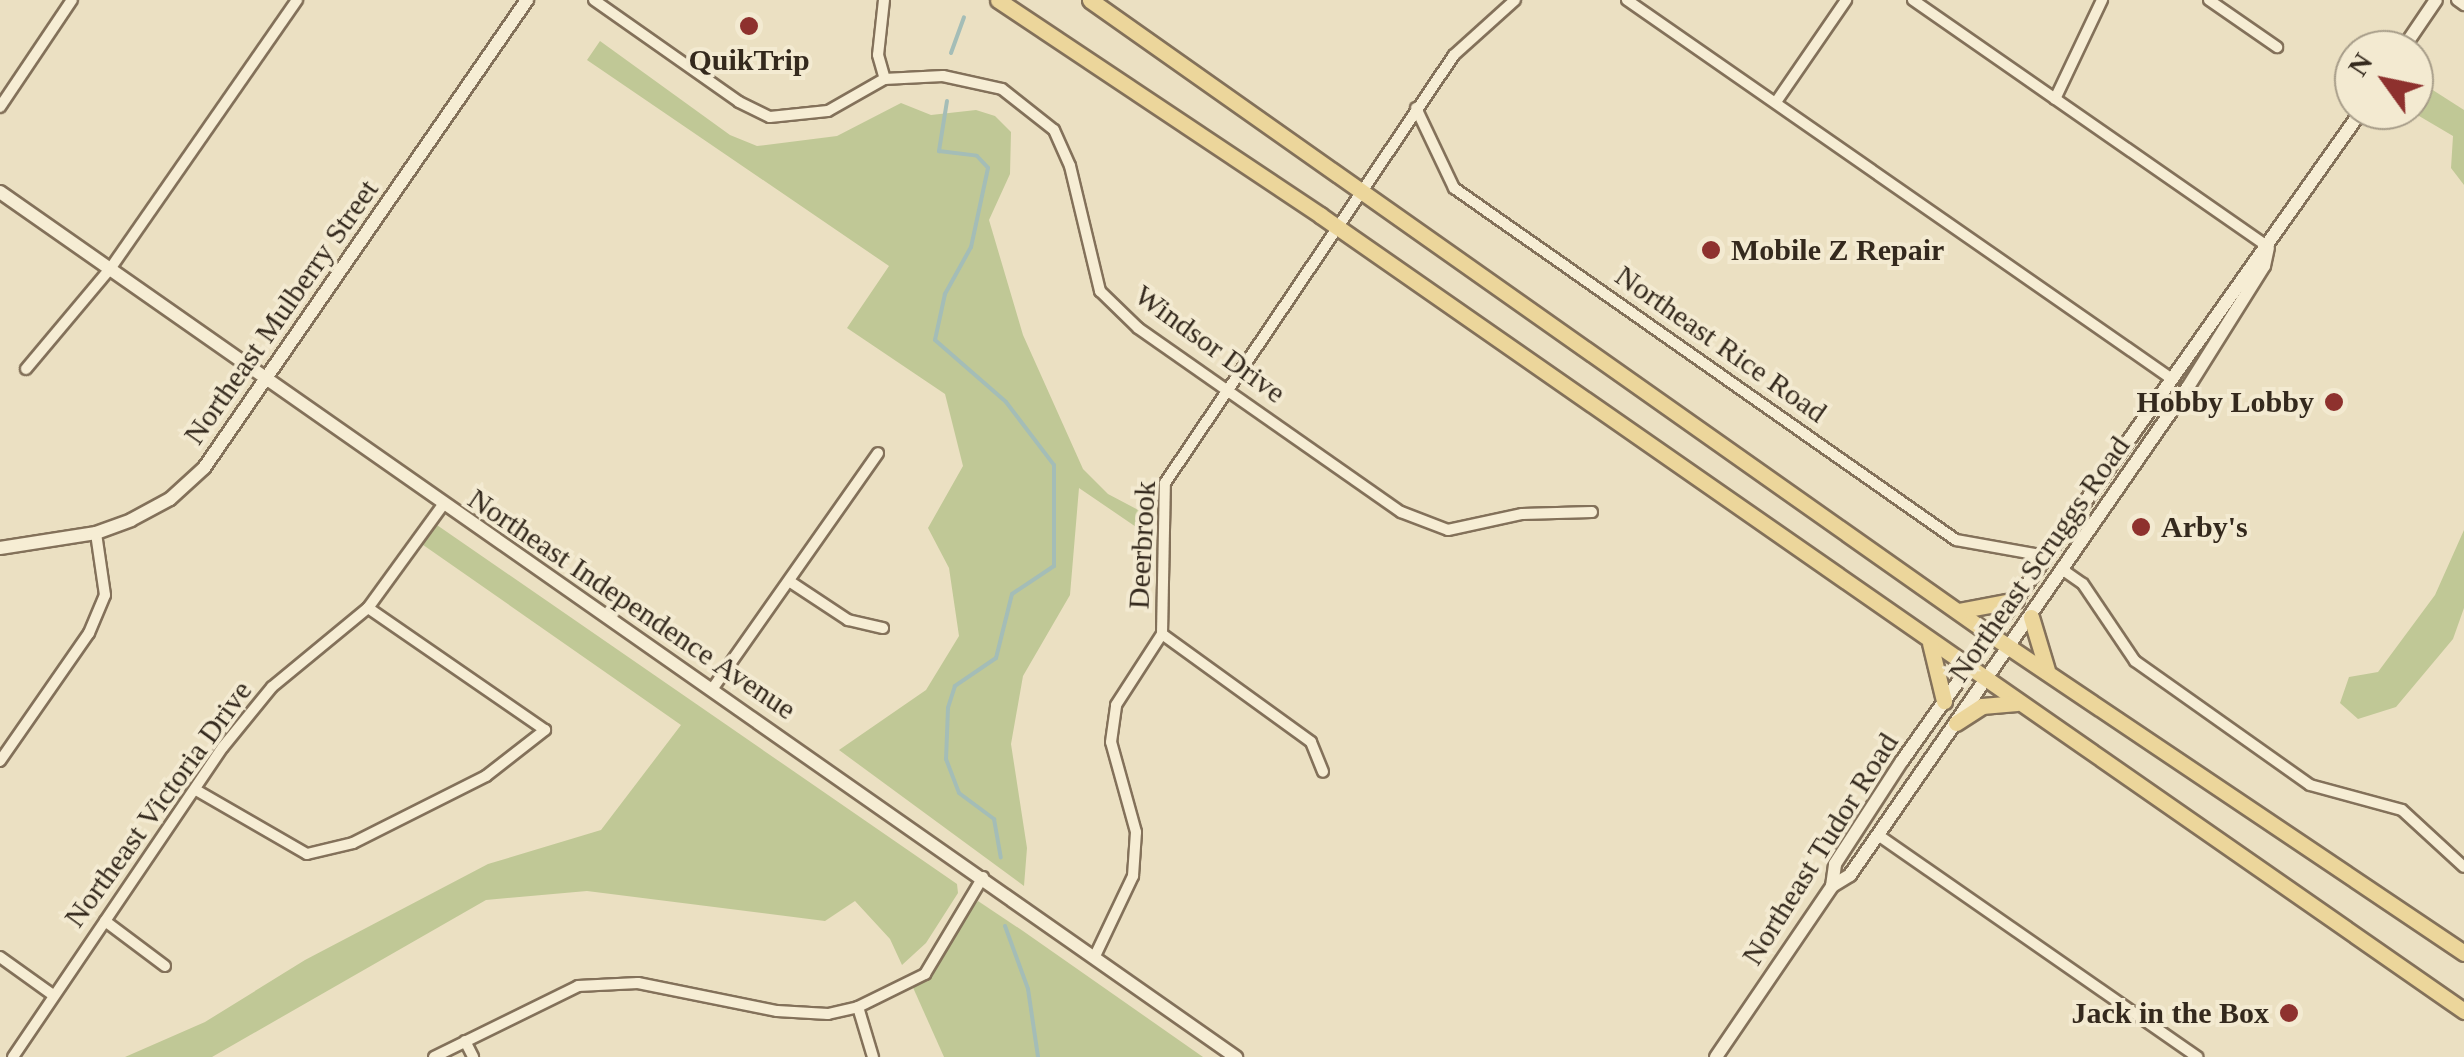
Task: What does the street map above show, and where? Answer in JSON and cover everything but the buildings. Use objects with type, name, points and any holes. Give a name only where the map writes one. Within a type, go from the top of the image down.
[{"type":"main road","points":[[998,0],[1335,226],[2464,1011]]},
{"type":"main road","points":[[1090,0],[1362,187],[1991,635],[2464,953]]},
{"type":"main road","points":[[1958,611],[2016,600]]},
{"type":"main road","points":[[2031,617],[2047,670]]},
{"type":"main road","points":[[1928,640],[1944,701]]},
{"type":"main road","points":[[1956,722],[1982,706],[2020,704]]},
{"type":"street","points":[[0,107],[72,0]]},
{"type":"street","points":[[26,369],[110,269],[297,0]]},
{"type":"street","name":"Northeast Mulberry Street","points":[[0,548],[96,533],[170,499],[204,468],[527,0]]},
{"type":"street","name":"Windsor Drive","points":[[594,0],[738,102],[770,117],[828,111],[885,79],[943,76],[1002,90],[1028,106],[1054,130],[1070,166],[1100,291],[1138,328],[1401,512],[1448,530],[1522,514],[1592,512]]},
{"type":"street","points":[[884,0],[878,55],[885,79]]},
{"type":"street","name":"Deerbrook","points":[[1096,956],[1133,876],[1136,832],[1112,742],[1116,704],[1162,634],[1164,483],[1223,388],[1416,108],[1477,28],[1514,0]]},
{"type":"street","points":[[1627,0],[2169,377]]},
{"type":"street","points":[[1776,102],[1846,0]]},
{"type":"street","points":[[1913,0],[2268,246]]},
{"type":"street","points":[[2056,99],[2102,0]]},
{"type":"street","points":[[2209,0],[2277,47]]},
{"type":"street","points":[[2416,30],[2436,0]]},
{"type":"street","name":"Northeast Rice Road","points":[[1416,108],[1454,188],[1956,540],[2046,556]]},
{"type":"street","name":"Northeast Scruggs Road","points":[[1967,667],[2250,259],[2268,246],[2348,130]]},
{"type":"street","name":"Northeast Independence Avenue","points":[[0,192],[442,506],[713,688],[1236,1057]]},
{"type":"street","name":"Northeast Scruggs Road","points":[[1832,886],[1863,856],[2031,617],[2227,328],[2264,266],[2268,246]]},
{"type":"street","points":[[713,688],[878,453]]},
{"type":"street","points":[[2108,465],[2125,478]]},
{"type":"street","name":"Northeast Victoria Drive","points":[[13,1057],[196,790],[272,687],[368,608],[442,506]]},
{"type":"street","points":[[0,760],[89,633],[105,595],[96,533]]},
{"type":"street","points":[[2063,570],[2083,584],[2135,661],[2310,785],[2402,810],[2464,867]]},
{"type":"street","points":[[789,581],[848,620],[884,628]]},
{"type":"street","points":[[196,790],[258,831],[307,854],[354,843],[486,776],[546,730],[368,608]]},
{"type":"street","points":[[1162,634],[1311,742],[1323,772]]},
{"type":"street","name":"Northeast Tudor Road","points":[[1716,1057],[1832,886],[1835,864],[1857,828],[1967,667]]},
{"type":"street","points":[[1879,795],[1878,835],[2198,1057]]},
{"type":"street","points":[[1857,828],[1866,844],[1863,856]]},
{"type":"street","points":[[434,1057],[578,986],[638,983],[777,1011],[828,1014],[858,1007],[925,974],[983,877]]},
{"type":"street","points":[[105,921],[165,966]]},
{"type":"street","points":[[0,957],[53,995]]},
{"type":"street","points":[[858,1007],[873,1057]]},
{"type":"street","points":[[465,1041],[473,1057]]},
{"type":"green space","points":[[600,41],[730,135],[757,146],[837,136],[901,103],[931,115],[976,110],[995,116],[1011,132],[1010,174],[989,220],[1023,335],[1083,469],[1108,494],[1144,513],[1142,531],[1079,488],[1070,595],[1023,676],[1011,744],[1027,848],[1024,886],[839,750],[926,690],[959,636],[949,568],[928,528],[963,466],[945,394],[847,328],[889,266],[587,60]]},
{"type":"green space","points":[[2434,91],[2464,110],[2464,185],[2451,168],[2453,136],[2434,125]]},
{"type":"green space","points":[[434,523],[957,884],[958,893],[926,943],[902,965],[890,939],[855,901],[825,921],[587,891],[486,900],[212,1057],[125,1057],[205,1022],[305,960],[488,864],[601,830],[681,725],[416,540]]},
{"type":"green space","points":[[2464,530],[2464,608],[2453,639],[2396,707],[2358,719],[2340,703],[2349,677],[2378,672],[2435,595]]},
{"type":"green space","points":[[978,901],[1203,1057],[944,1057],[911,983]]},
{"type":"waterway","points":[[951,53],[964,17]]},
{"type":"waterway","points":[[947,101],[939,151],[977,156],[988,168],[971,247],[945,294],[935,340],[1006,402],[1054,465],[1054,566],[1012,594],[996,658],[955,686],[948,708],[946,759],[959,793],[994,819],[1001,857]]},
{"type":"waterway","points":[[1005,926],[1028,989],[1038,1057]]},
{"type":"place","name":"QuikTrip","points":[[749,26]]},
{"type":"place","name":"Mobile Z Repair","points":[[1711,250]]},
{"type":"place","name":"Hobby Lobby","points":[[2334,402]]},
{"type":"place","name":"Arby's","points":[[2141,527]]},
{"type":"place","name":"Jack in the Box","points":[[2289,1013]]}]
